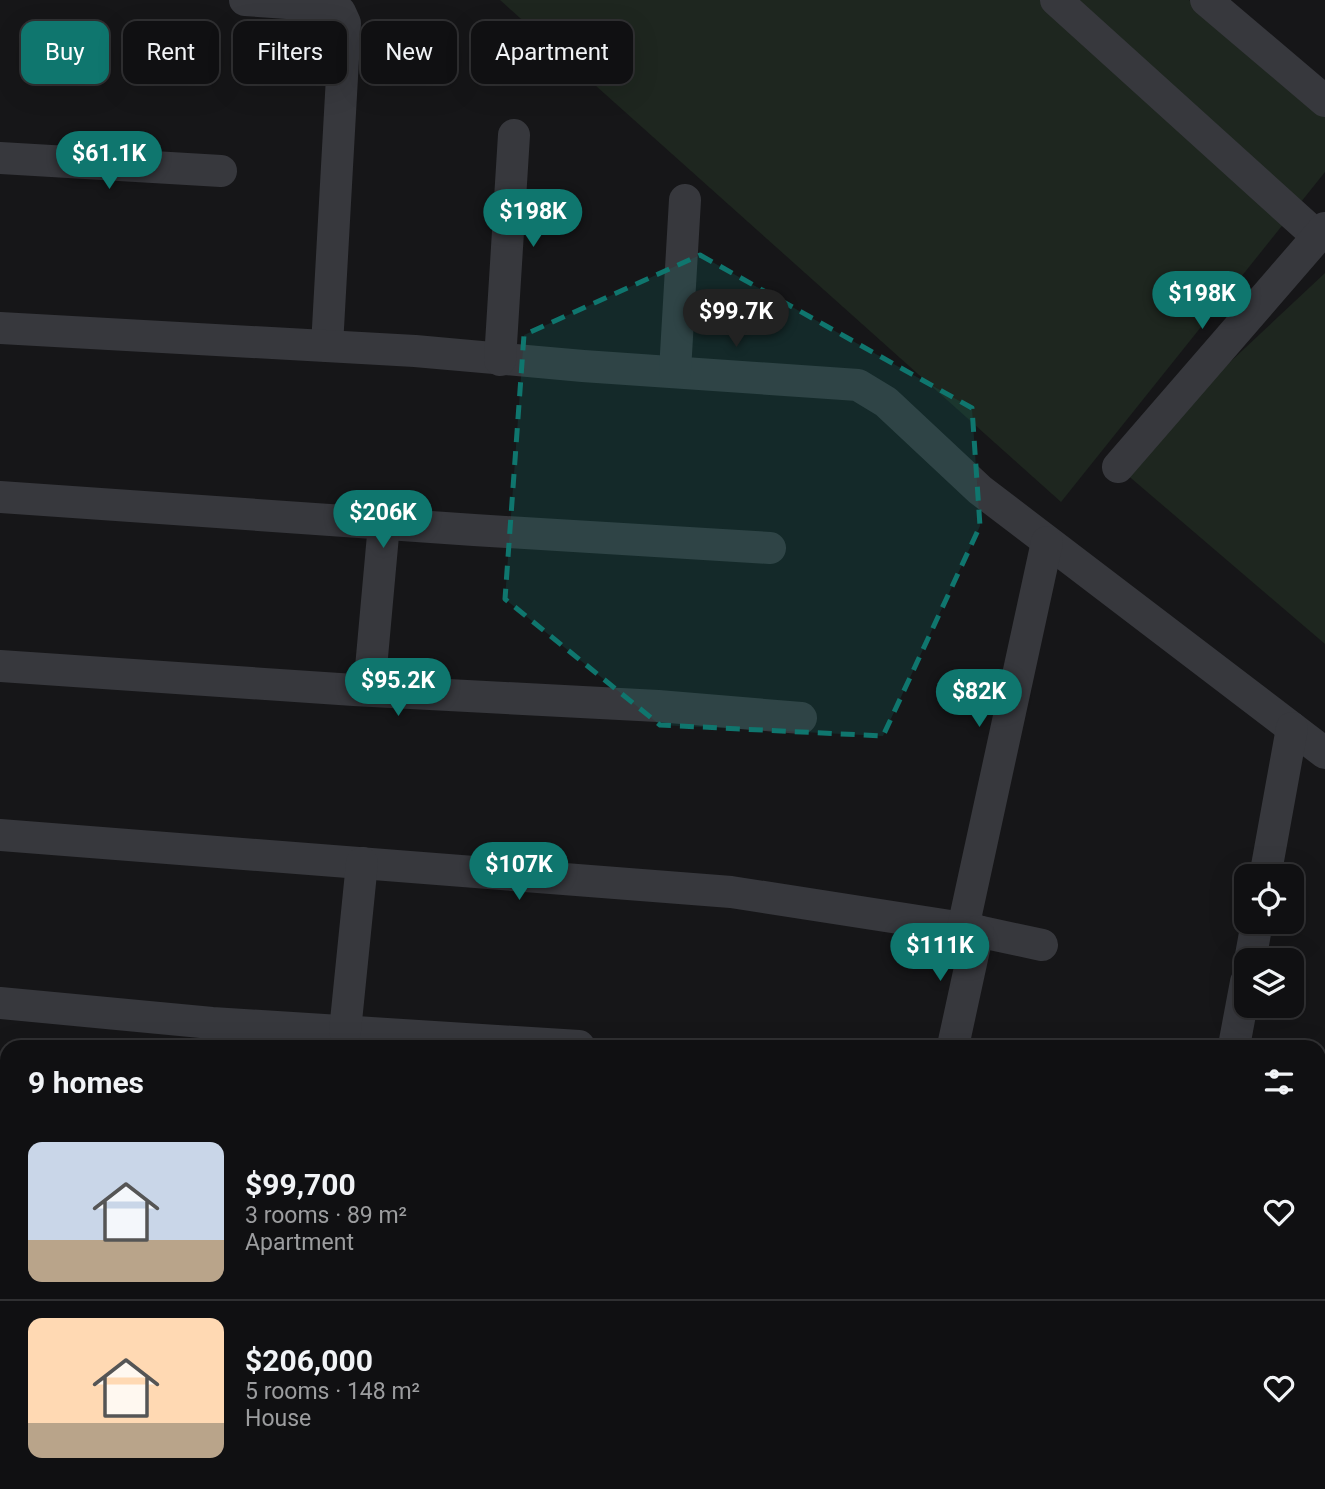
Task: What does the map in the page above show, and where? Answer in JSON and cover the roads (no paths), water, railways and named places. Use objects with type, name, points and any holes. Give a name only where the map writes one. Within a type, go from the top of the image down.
[{"type":"street","points":[[245,0],[330,6],[340,12],[345,23],[327,346]]},
{"type":"street","points":[[1056,0],[1321,233],[1118,467]]},
{"type":"street","points":[[1206,0],[1325,101]]},
{"type":"street","points":[[500,360],[514,135]]},
{"type":"street","points":[[0,158],[221,172]]},
{"type":"street","points":[[675,371],[685,200]]},
{"type":"street","points":[[0,328],[327,346],[858,385],[886,402],[980,490],[1325,754]]},
{"type":"street","points":[[0,497],[770,548]]},
{"type":"street","points":[[369,690],[384,524]]},
{"type":"street","points":[[954,1040],[970,930],[1047,542]]},
{"type":"street","points":[[0,666],[658,706],[801,718]]},
{"type":"street","points":[[1267,864],[1292,728]]},
{"type":"street","points":[[0,835],[731,892],[970,930],[1042,945]]},
{"type":"street","points":[[345,1031],[362,863]]},
{"type":"street","points":[[0,1003],[212,1023],[485,1040]]},
{"type":"street","points":[[1235,1040],[1239,1018]]}]
